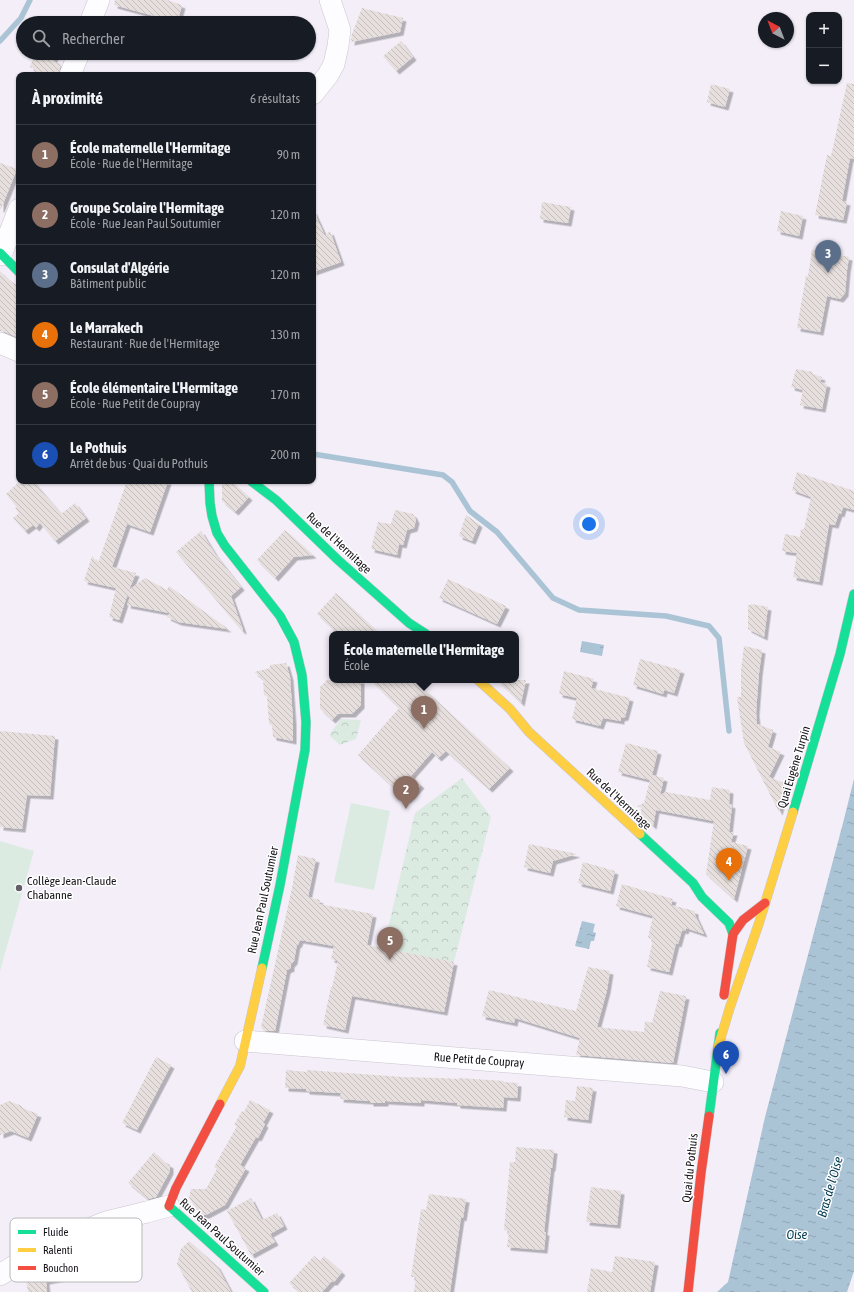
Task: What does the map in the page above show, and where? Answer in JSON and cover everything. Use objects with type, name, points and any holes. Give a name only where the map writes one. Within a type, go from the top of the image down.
[{"type":"main road","points":[[1,254],[16,269]]},
{"type":"main road","name":"Rue Jean Paul Soutumier","points":[[210,484],[210,503],[217,533],[225,546],[280,616],[294,642],[302,675],[306,722],[305,750],[280,885],[240,1066],[176,1188],[169,1206],[264,1292]]},
{"type":"main road","name":"Rue de l'Hermitage","points":[[255,484],[276,500],[338,560],[409,623],[421,631]]},
{"type":"main road","name":"Quai Eugène Turpin","points":[[764,903],[840,654],[854,594]]},
{"type":"main road","name":"Rue de l'Hermitage","points":[[409,623],[415,631]]},
{"type":"main road","name":"Rue de l'Hermitage","points":[[481,683],[510,709],[529,732],[693,883]]},
{"type":"main road","name":"Rue de l'Hermitage","points":[[503,716],[529,732]]},
{"type":"main road","points":[[693,883],[708,890]]},
{"type":"main road","points":[[693,883],[702,897],[736,925],[748,940],[746,960]]},
{"type":"main road","points":[[736,925],[764,903]]},
{"type":"main road","name":"Quai du Pothuis","points":[[718,1047],[759,923],[764,903]]},
{"type":"main road","points":[[736,925],[753,927],[759,923]]},
{"type":"main road","name":"Quai du Pothuis","points":[[688,1292],[701,1173],[725,988],[736,925]]},
{"type":"street","points":[[93,16],[99,0]]},
{"type":"street","points":[[316,90],[328,75],[334,64],[338,46],[340,30],[330,0]]},
{"type":"street","points":[[71,72],[75,60]]},
{"type":"street","points":[[1,254],[16,216]]},
{"type":"street","points":[[0,343],[16,350]]},
{"type":"street","name":"Rue Petit de Coupray","points":[[245,1041],[666,1074],[713,1082]]},
{"type":"street","points":[[122,1218],[169,1206]]},
{"type":"street","points":[[0,1276],[10,1269]]},
{"type":"green space","points":[[341,719],[361,720],[356,739],[340,745],[329,735]]},
{"type":"green space","points":[[462,778],[491,817],[454,962],[383,949],[415,813]]},
{"type":"green space","points":[[351,803],[390,811],[374,890],[334,882]]},
{"type":"green space","points":[[0,841],[34,851],[0,971]]},
{"type":"water","points":[[582,641],[604,645],[602,656],[580,652]]},
{"type":"water","name":"Oise","points":[[854,779],[854,1271],[847,1292],[717,1292],[728,1282],[765,1117]]},
{"type":"water","points":[[582,921],[595,924],[593,932],[596,933],[594,941],[591,941],[589,949],[575,946]]},
{"type":"building","points":[[115,0],[167,0],[182,5],[179,16],[154,16],[114,5]]},
{"type":"building","points":[[362,8],[403,18],[400,32],[351,42],[352,34]]},
{"type":"building","points":[[401,41],[413,57],[396,71],[383,56]]},
{"type":"building","points":[[32,60],[53,60],[61,64],[59,72],[34,72],[35,69],[30,67]]},
{"type":"building","points":[[847,83],[854,84],[854,159],[850,158],[842,201],[847,202],[843,220],[815,215],[827,155],[831,156]]},
{"type":"building","points":[[711,84],[730,89],[725,107],[707,102]]},
{"type":"building","points":[[0,163],[16,169],[16,172],[0,209]]},
{"type":"building","points":[[542,202],[571,207],[568,223],[540,219]]},
{"type":"building","points":[[781,211],[803,216],[799,236],[777,231]]},
{"type":"building","points":[[316,216],[325,236],[330,231],[341,262],[316,271]]},
{"type":"building","points":[[812,250],[849,257],[845,293],[840,299],[827,296],[820,332],[797,328]]},
{"type":"building","points":[[0,271],[10,281],[16,284],[16,337],[0,331]]},
{"type":"building","points":[[796,369],[813,372],[812,374],[822,377],[820,382],[827,384],[822,409],[800,405],[803,390],[791,387]]},
{"type":"building","points":[[797,472],[854,491],[854,510],[843,507],[841,514],[839,513],[835,525],[829,524],[819,582],[793,577],[797,553],[782,551],[785,534],[800,537],[801,529],[804,529],[811,497],[792,490]]},
{"type":"building","points":[[17,484],[36,484],[61,514],[75,503],[86,518],[55,541],[40,523],[36,528],[33,525],[25,531],[13,518],[19,513],[15,508],[17,507],[6,494]]},
{"type":"building","points":[[126,484],[167,484],[150,532],[127,524],[112,567],[136,573],[129,590],[145,578],[167,590],[169,586],[228,629],[178,622],[167,617],[170,613],[127,605],[130,597],[127,596],[119,620],[109,617],[116,588],[84,581],[92,556],[98,563]]},
{"type":"building","points":[[222,484],[234,484],[249,497],[235,512],[222,501]]},
{"type":"building","points":[[395,510],[413,514],[416,520],[414,528],[407,530],[403,545],[399,544],[397,555],[371,549],[378,522],[391,524]]},
{"type":"building","points":[[466,515],[479,524],[472,541],[459,536]]},
{"type":"building","points":[[285,530],[313,555],[294,557],[275,578],[257,560]]},
{"type":"building","points":[[201,531],[215,554],[241,587],[231,596],[243,630],[242,631],[176,552]]},
{"type":"building","points":[[448,579],[506,606],[497,624],[439,598]]},
{"type":"building","points":[[336,593],[377,631],[335,631],[317,614]]},
{"type":"building","points":[[751,604],[768,607],[764,637],[748,629],[748,605]]},
{"type":"building","points":[[744,646],[762,650],[756,712],[757,724],[773,730],[768,747],[781,752],[769,777],[787,784],[779,812],[744,743],[737,697],[741,697],[741,670]]},
{"type":"building","points":[[640,659],[681,670],[674,693],[664,690],[663,694],[633,685]]},
{"type":"building","points":[[286,663],[290,677],[293,741],[273,737],[272,725],[269,724],[267,696],[264,695],[263,679],[254,672],[270,668],[270,665]]},
{"type":"building","points":[[564,671],[594,679],[591,688],[630,698],[625,717],[621,718],[621,721],[603,718],[600,726],[572,719],[577,698],[559,694]]},
{"type":"building","points":[[327,680],[329,680],[329,683],[361,683],[361,705],[352,714],[338,714],[332,720],[320,709],[320,687]]},
{"type":"building","points":[[519,680],[526,680],[521,703],[500,683],[519,683]]},
{"type":"building","points":[[374,683],[417,683],[510,768],[489,789],[446,751],[438,758],[432,752],[411,776],[421,785],[407,800],[358,755],[399,708]]},
{"type":"building","points":[[0,731],[55,736],[50,796],[27,795],[22,829],[0,827]]},
{"type":"building","points":[[626,743],[658,751],[652,775],[664,778],[660,795],[666,792],[710,800],[712,787],[730,790],[729,804],[732,805],[729,832],[734,832],[731,842],[748,846],[734,899],[706,874],[714,821],[656,810],[653,826],[640,814],[642,808],[637,806],[644,803],[650,780],[618,772]]},
{"type":"building","points":[[529,844],[577,854],[553,861],[550,873],[524,867]]},
{"type":"building","points":[[298,855],[316,859],[308,897],[320,900],[319,904],[373,914],[367,945],[454,962],[444,1012],[352,996],[345,1030],[323,1025],[338,961],[331,959],[334,946],[300,940],[298,945],[297,944],[294,961],[291,964],[291,968],[287,970],[275,1031],[264,1031],[261,1027]]},
{"type":"building","points":[[583,862],[615,871],[610,891],[578,883]]},
{"type":"building","points":[[622,884],[673,899],[671,905],[695,911],[695,915],[704,934],[686,928],[685,931],[682,930],[678,944],[676,943],[669,972],[647,967],[653,939],[648,938],[653,916],[616,906]]},
{"type":"building","points":[[588,967],[610,971],[607,990],[597,1027],[644,1032],[645,1021],[652,1023],[660,991],[686,996],[673,1063],[576,1055],[580,1038],[515,1018],[514,1023],[482,1016],[489,990],[576,1011]]},
{"type":"building","points":[[156,1057],[171,1065],[137,1130],[122,1123]]},
{"type":"building","points":[[286,1070],[504,1081],[518,1083],[517,1098],[504,1097],[503,1108],[457,1105],[457,1103],[421,1100],[421,1103],[385,1101],[385,1103],[370,1103],[370,1101],[340,1099],[341,1093],[285,1088]]},
{"type":"building","points":[[577,1086],[593,1088],[588,1120],[564,1117],[566,1100],[575,1101]]},
{"type":"building","points":[[250,1100],[270,1110],[263,1123],[265,1124],[258,1138],[256,1137],[240,1165],[246,1168],[225,1205],[206,1215],[201,1215],[189,1198],[191,1189],[206,1189],[217,1169],[214,1167],[237,1126],[234,1125],[242,1111],[244,1112]]},
{"type":"building","points":[[9,1101],[38,1114],[28,1138],[11,1131],[0,1135],[0,1105]]},
{"type":"building","points":[[516,1147],[554,1150],[544,1232],[546,1232],[544,1250],[507,1247],[509,1231],[504,1230],[510,1162],[515,1162]]},
{"type":"building","points":[[154,1152],[163,1161],[170,1165],[170,1171],[156,1197],[148,1199],[128,1183]]},
{"type":"building","points":[[591,1187],[621,1191],[617,1225],[586,1222]]},
{"type":"building","points":[[429,1194],[466,1199],[463,1218],[461,1217],[450,1292],[414,1292],[416,1277],[411,1277],[421,1209],[426,1210]]},
{"type":"building","points":[[251,1198],[262,1220],[277,1213],[284,1226],[270,1234],[275,1242],[251,1255],[227,1211]]},
{"type":"building","points":[[189,1241],[217,1266],[231,1292],[192,1292],[177,1264],[181,1249]]},
{"type":"building","points":[[314,1256],[320,1261],[324,1256],[342,1272],[334,1282],[331,1282],[322,1292],[300,1292],[289,1283]]},
{"type":"building","points":[[615,1256],[655,1262],[650,1292],[587,1292],[591,1268],[612,1272]]},
{"type":"building","points":[[26,1282],[46,1282],[47,1292],[28,1292]]},
{"type":"waterway","points":[[22,16],[30,0]]},
{"type":"waterway","points":[[0,41],[16,23]]},
{"type":"waterway","points":[[316,454],[443,475],[452,482],[470,511],[497,532],[553,598],[579,610],[666,616],[709,626],[719,638],[729,731]]},
{"type":"traffic: fast","points":[[0,253],[16,269]]},
{"type":"traffic: fast","points":[[209,484],[212,516],[217,533],[225,546],[280,616],[294,642],[302,675],[306,722],[305,750],[280,885],[262,968]]},
{"type":"traffic: fast","points":[[255,484],[276,500],[338,560],[409,623],[421,631]]},
{"type":"traffic: fast","points":[[793,812],[840,654],[854,594]]},
{"type":"traffic: fast","points":[[640,834],[693,883],[702,897],[729,923],[733,934]]},
{"type":"traffic: fast","points":[[709,1116],[720,1033]]},
{"type":"traffic: fast","points":[[169,1206],[264,1292]]},
{"type":"traffic: slow","points":[[481,683],[510,709],[529,732],[640,834]]},
{"type":"traffic: slow","points":[[718,1047],[759,923],[793,812]]},
{"type":"traffic: slow","points":[[220,1104],[240,1066],[262,968]]},
{"type":"traffic: jam","points":[[724,995],[733,934],[743,920],[765,903]]},
{"type":"traffic: jam","points":[[169,1206],[176,1188],[220,1104]]},
{"type":"traffic: jam","points":[[688,1292],[709,1116]]},
{"type":"place","name":"Consulat d'Algérie","points":[[828,273]]},
{"type":"place","name":"École maternelle l'Hermitage","points":[[424,729]]},
{"type":"place","name":"Groupe Scolaire l'Hermitage","points":[[406,809]]},
{"type":"place","name":"Le Marrakech","points":[[729,881]]},
{"type":"place","name":"Collège Jean-Claude Chabanne","points":[[19,888]]},
{"type":"place","name":"École élémentaire L'Hermitage","points":[[390,960]]},
{"type":"place","name":"Le Pothuis","points":[[726,1074]]},
{"type":"water label","name":"Bras de l'Oise","points":[[830,1187]]}]
